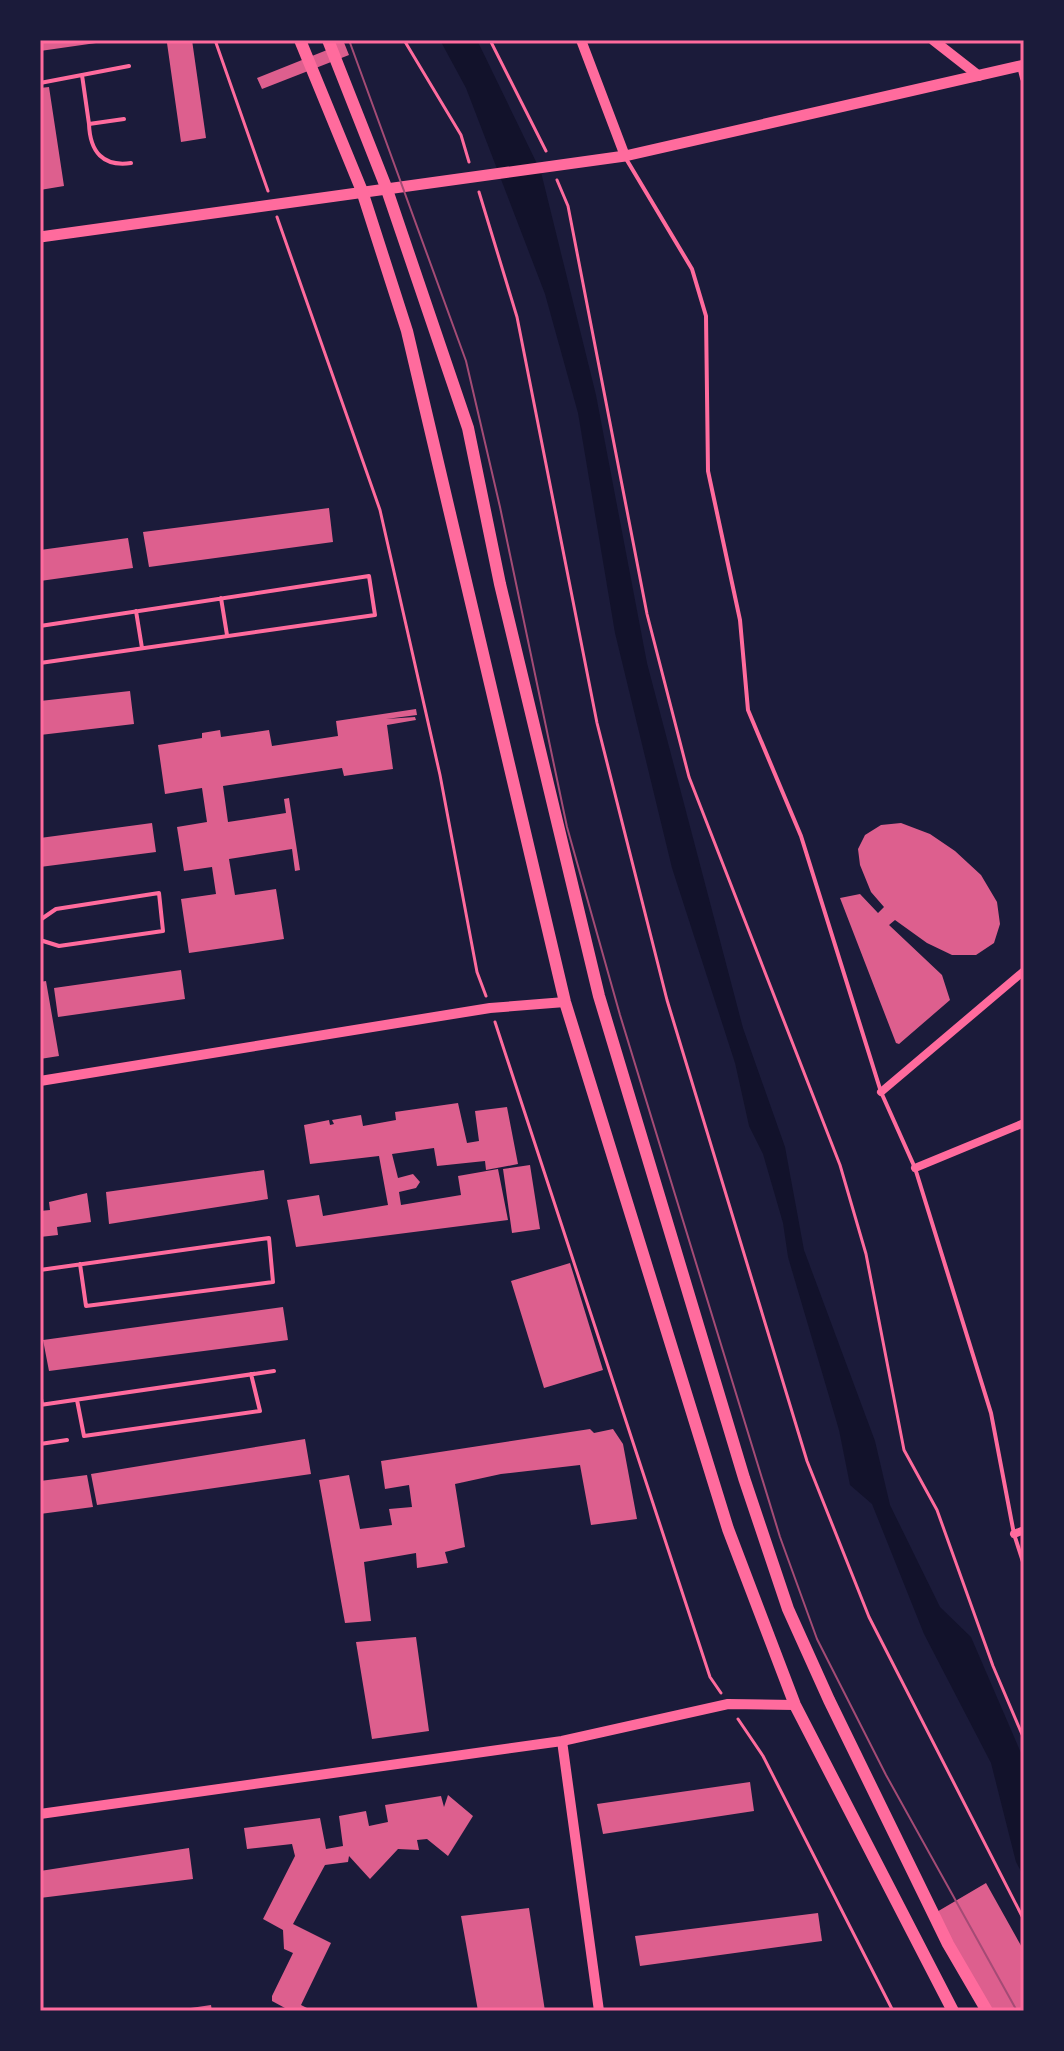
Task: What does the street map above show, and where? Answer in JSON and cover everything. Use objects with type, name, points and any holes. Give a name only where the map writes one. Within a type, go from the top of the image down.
[{"type":"main road","points":[[300,40],[362,191],[407,331],[565,1002],[728,1529],[795,1705],[953,2011]]},
{"type":"main road","points":[[328,40],[386,187],[468,428],[503,598],[599,996],[749,1493],[788,1609],[829,1700],[948,1944],[987,2011]]},
{"type":"main road","points":[[40,237],[625,156],[979,76],[1023,70]]},
{"type":"street","points":[[581,40],[625,156]]},
{"type":"street","points":[[933,40],[979,76]]},
{"type":"street","points":[[881,1092],[1024,971]]},
{"type":"street","points":[[40,1081],[490,1008],[565,1002]]},
{"type":"street","points":[[915,1168],[1024,1123]]},
{"type":"street","points":[[1014,1534],[1024,1530]]},
{"type":"street","points":[[40,1814],[562,1741],[728,1704],[795,1705]]},
{"type":"street","points":[[562,1741],[599,2011]]},
{"type":"lane","points":[[40,83],[129,66]]},
{"type":"lane","points":[[82,75],[92,147],[102,160],[118,165],[131,163]]},
{"type":"lane","points":[[89,124],[124,119]]},
{"type":"lane","points":[[625,156],[692,269],[706,316],[708,471],[740,620],[748,710],[801,836],[881,1092],[915,1168],[991,1413],[1014,1534],[1024,1565]]},
{"type":"lane","points":[[40,626],[369,576],[375,615],[40,663]]},
{"type":"lane","points":[[221,598],[227,636]]},
{"type":"lane","points":[[136,611],[142,648]]},
{"type":"lane","points":[[40,920],[56,909],[159,893],[163,931],[59,946],[40,940]]},
{"type":"lane","points":[[40,1270],[80,1264],[269,1238],[273,1282],[86,1306],[80,1264]]},
{"type":"lane","points":[[40,1392],[41,1405],[274,1371]]},
{"type":"lane","points":[[77,1400],[84,1436],[260,1411],[251,1374]]},
{"type":"lane","points":[[40,1444],[67,1440]]},
{"type":"path","points":[[215,40],[380,510],[440,775],[477,972],[710,1677],[763,1756],[893,2011]]},
{"type":"path","points":[[404,40],[461,135],[471,165]]},
{"type":"path","points":[[490,40],[548,157]]},
{"type":"path","points":[[553,170],[568,206],[647,614],[689,777],[840,1165],[866,1254],[904,1450],[937,1510],[993,1666],[1024,1739]]},
{"type":"path","points":[[475,180],[517,317],[597,723],[663,984],[807,1461],[869,1617],[1024,1920]]},
{"type":"shaded area","points":[[440,40],[477,40],[541,172],[596,395],[647,663],[743,1028],[785,1147],[804,1250],[875,1441],[890,1505],[940,1607],[971,1637],[1024,1760],[1024,1877],[1016,1862],[991,1763],[924,1634],[872,1504],[850,1485],[839,1430],[788,1257],[783,1223],[763,1154],[749,1126],[735,1063],[672,868],[615,633],[578,413],[545,294],[466,88]]},
{"type":"building","points":[[40,40],[103,40],[103,42],[40,51]]},
{"type":"building","points":[[192,40],[206,138],[181,142],[167,43]]},
{"type":"building","points":[[323,40],[343,40],[349,55],[262,89],[257,78],[327,50]]},
{"type":"building","points":[[49,87],[64,186],[40,190],[40,88]]},
{"type":"building","points":[[329,508],[333,542],[149,567],[143,532]]},
{"type":"building","points":[[128,538],[133,568],[40,581],[40,550]]},
{"type":"building","points":[[130,691],[134,724],[40,735],[40,701]]},
{"type":"building","points":[[416,709],[417,715],[386,719],[415,717],[416,720],[387,725],[393,769],[344,776],[342,768],[223,786],[228,822],[286,813],[284,799],[289,798],[300,870],[295,871],[292,849],[229,859],[235,895],[276,889],[284,939],[189,953],[181,899],[216,894],[212,867],[184,871],[177,827],[207,822],[202,788],[165,794],[158,745],[202,738],[202,733],[220,730],[221,737],[269,730],[272,746],[338,736],[336,721]]},
{"type":"building","points":[[152,823],[156,852],[40,867],[40,838]]},
{"type":"building","points":[[901,823],[930,834],[955,851],[981,875],[997,902],[1000,924],[994,943],[976,955],[952,955],[927,943],[895,920],[889,925],[942,975],[950,1000],[899,1044],[896,1043],[840,898],[860,894],[878,913],[884,907],[871,892],[860,865],[858,849],[865,835],[881,825]]},
{"type":"building","points":[[181,970],[185,999],[58,1017],[54,988]]},
{"type":"building","points":[[46,981],[59,1056],[40,1059],[40,982]]},
{"type":"building","points":[[458,1103],[467,1143],[479,1141],[475,1111],[507,1107],[518,1164],[486,1170],[485,1161],[437,1166],[434,1148],[392,1154],[398,1178],[413,1174],[420,1182],[416,1188],[399,1192],[401,1205],[461,1195],[458,1176],[498,1169],[508,1220],[296,1247],[287,1200],[319,1195],[323,1216],[388,1205],[379,1156],[310,1164],[304,1125],[329,1120],[330,1125],[334,1124],[332,1120],[361,1115],[363,1126],[396,1120],[395,1112]]},
{"type":"building","points":[[530,1165],[540,1229],[512,1233],[503,1169]]},
{"type":"building","points":[[264,1170],[268,1199],[109,1224],[106,1192]]},
{"type":"building","points":[[87,1193],[91,1222],[57,1227],[58,1235],[40,1237],[40,1211],[50,1210],[49,1202]]},
{"type":"building","points":[[570,1263],[603,1370],[544,1388],[511,1281]]},
{"type":"building","points":[[283,1307],[288,1340],[49,1371],[43,1340]]},
{"type":"building","points":[[590,1429],[594,1433],[613,1429],[623,1444],[637,1519],[591,1525],[580,1465],[501,1474],[455,1484],[465,1547],[445,1552],[448,1563],[417,1568],[416,1553],[364,1562],[371,1621],[345,1623],[319,1480],[349,1475],[360,1529],[392,1525],[389,1509],[412,1507],[409,1485],[385,1489],[381,1461]]},
{"type":"building","points":[[305,1439],[311,1474],[97,1505],[91,1474]]},
{"type":"building","points":[[87,1475],[93,1507],[40,1514],[40,1481]]},
{"type":"building","points":[[416,1637],[429,1731],[372,1739],[356,1642]]},
{"type":"building","points":[[750,1782],[754,1811],[603,1834],[597,1804]]},
{"type":"building","points":[[448,1795],[473,1816],[448,1856],[427,1839],[417,1840],[419,1850],[398,1849],[370,1879],[349,1856],[348,1862],[325,1865],[293,1924],[331,1943],[301,2005],[313,2011],[284,2011],[285,2008],[272,2001],[272,1996],[293,1953],[284,1949],[283,1930],[263,1919],[295,1856],[292,1844],[247,1849],[244,1828],[320,1818],[326,1849],[343,1846],[339,1816],[366,1811],[369,1826],[388,1822],[385,1805],[441,1796],[444,1807]]},
{"type":"building","points":[[189,1848],[193,1879],[40,1898],[40,1871]]},
{"type":"building","points":[[986,1883],[1024,1951],[1024,2011],[990,2011],[935,1913]]},
{"type":"building","points":[[529,1908],[545,2011],[478,2011],[461,1916]]},
{"type":"building","points":[[818,1913],[822,1941],[640,1966],[635,1936]]},
{"type":"building","points":[[211,2005],[212,2011],[184,2011],[184,2009]]},
{"type":"tram line","points":[[349,40],[466,361],[567,827],[620,1015],[780,1537],[817,1639],[886,1775],[1017,2011]]}]
